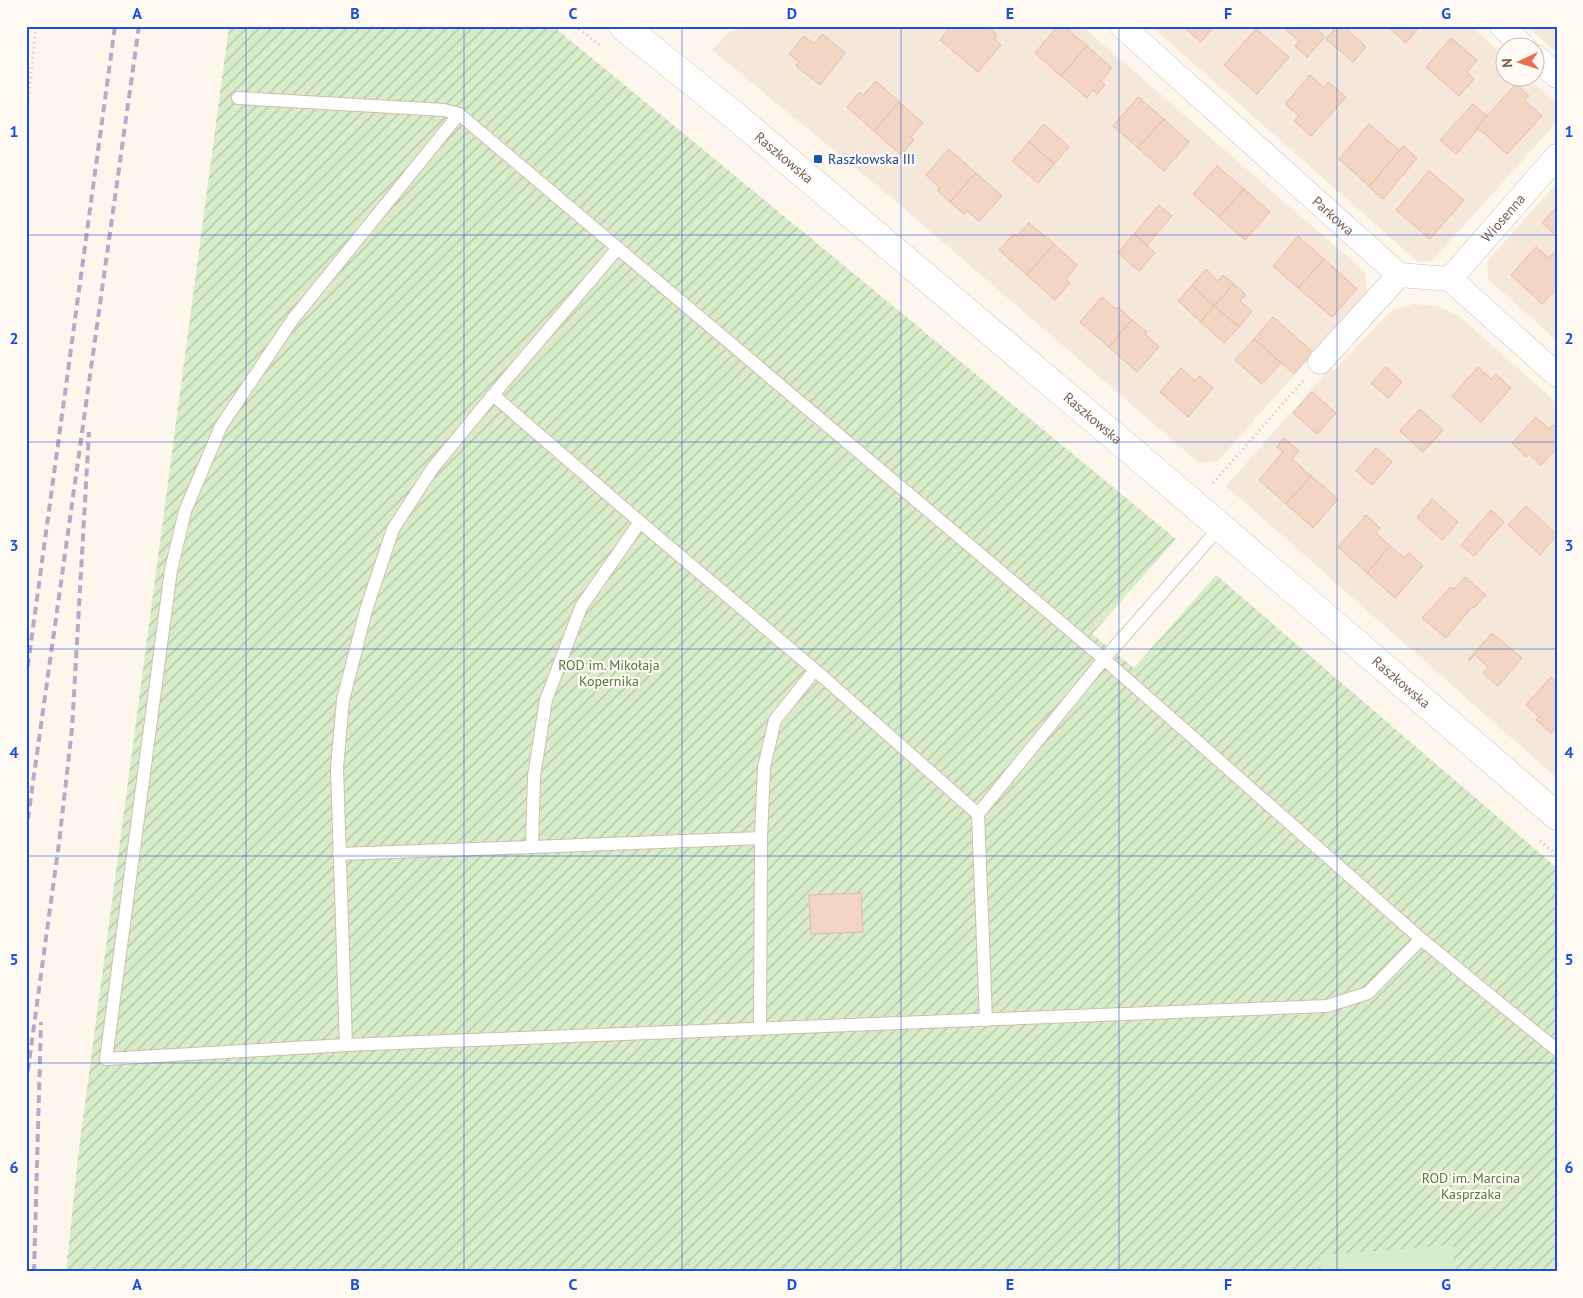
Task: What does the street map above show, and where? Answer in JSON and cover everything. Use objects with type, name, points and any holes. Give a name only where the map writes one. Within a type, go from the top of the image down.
[{"type":"street","name":"Raszkowska","points":[[623,26],[803,173],[1557,816]]},
{"type":"street","name":"Parkowa","points":[[1122,26],[1399,275]]},
{"type":"street","points":[[1502,26],[1515,38]]},
{"type":"street","points":[[1546,66],[1557,76]]},
{"type":"street","name":"Wiosenna","points":[[1450,279],[1557,156]]},
{"type":"street","points":[[1320,362],[1399,275],[1450,279],[1557,375]]},
{"type":"lane","points":[[238,98],[444,110],[459,114],[1104,658],[1421,939],[1557,1050]]},
{"type":"lane","points":[[459,114],[293,319],[220,426],[185,511],[171,570],[106,1059],[346,1045],[1327,1006],[1368,993],[1421,939]]},
{"type":"lane","points":[[346,1045],[337,768],[343,700],[366,610],[393,529],[432,470],[618,248]]},
{"type":"lane","points":[[493,395],[816,670],[978,814]]},
{"type":"lane","points":[[532,847],[534,776],[546,700],[581,607],[640,522]]},
{"type":"lane","points":[[986,1020],[978,814],[1104,658],[1220,527]]},
{"type":"lane","points":[[760,1028],[761,838],[764,767],[775,720],[816,670]]},
{"type":"lane","points":[[340,854],[761,838]]},
{"type":"path","points":[[26,123],[36,26]]},
{"type":"path","points":[[1209,487],[1320,362]]},
{"type":"path","points":[[688,1259],[689,1272]]},
{"type":"shaded area","points":[[758,26],[1082,26],[1365,272],[1367,293],[1218,461],[1199,463],[887,194],[712,50],[730,31]]},
{"type":"shaded area","points":[[1151,26],[1471,26],[1496,49],[1496,88],[1540,88],[1557,103],[1557,122],[1432,261],[1418,262]]},
{"type":"shaded area","points":[[1527,26],[1557,26],[1557,53],[1546,43],[1546,38],[1540,38]]},
{"type":"shaded area","points":[[1557,183],[1557,341],[1488,279],[1487,261]]},
{"type":"shaded area","points":[[1413,304],[1438,306],[1459,316],[1557,403],[1557,778],[1226,486],[1330,368],[1333,371],[1391,311]]},
{"type":"green space","name":"ROD im. Mikołaja Kopernika","points":[[229,26],[553,26],[1176,539],[1092,634],[1134,668],[1216,575],[1557,868],[1557,1272],[66,1272],[78,1156]]},
{"type":"green space","points":[[1453,1245],[1455,1272],[1321,1272],[1320,1255]]},
{"type":"building","points":[[951,26],[987,26],[997,35],[994,39],[1001,45],[978,72],[940,40]]},
{"type":"building","points":[[1058,26],[1064,26],[1087,46],[1061,76],[1035,53]]},
{"type":"building","points":[[1182,26],[1214,26],[1201,42]]},
{"type":"building","points":[[1289,26],[1314,26],[1325,37],[1307,57],[1295,46],[1299,41],[1286,30]]},
{"type":"building","points":[[1337,26],[1343,26],[1366,47],[1353,62],[1326,39]]},
{"type":"building","points":[[1387,26],[1420,26],[1406,43]]},
{"type":"building","points":[[1256,29],[1289,57],[1257,94],[1224,65]]},
{"type":"building","points":[[822,34],[845,53],[820,85],[796,66],[799,62],[789,54],[804,36],[814,44]]},
{"type":"building","points":[[1451,38],[1477,60],[1467,72],[1474,79],[1459,96],[1426,67]]},
{"type":"building","points":[[1087,46],[1112,68],[1101,81],[1105,85],[1097,94],[1093,90],[1087,98],[1061,76]]},
{"type":"building","points":[[1310,75],[1324,88],[1328,82],[1346,97],[1311,136],[1294,121],[1299,116],[1285,104]]},
{"type":"building","points":[[876,81],[899,102],[874,131],[847,107],[860,92],[863,95]]},
{"type":"building","points":[[1512,88],[1520,88],[1529,96],[1524,100],[1542,116],[1507,154],[1477,127]]},
{"type":"building","points":[[1138,97],[1164,119],[1138,148],[1113,126]]},
{"type":"building","points":[[899,102],[923,123],[911,137],[914,140],[901,155],[874,131]]},
{"type":"building","points":[[1473,104],[1487,116],[1456,154],[1440,140]]},
{"type":"building","points":[[1164,119],[1189,142],[1164,171],[1138,148]]},
{"type":"building","points":[[1044,124],[1069,147],[1054,164],[1029,142]]},
{"type":"building","points":[[1369,124],[1400,151],[1369,186],[1339,159]]},
{"type":"building","points":[[1029,142],[1054,164],[1038,183],[1012,161]]},
{"type":"building","points":[[1403,146],[1417,158],[1383,199],[1369,187]]},
{"type":"building","points":[[949,149],[976,173],[950,202],[937,190],[940,188],[926,175]]},
{"type":"building","points":[[1217,166],[1244,189],[1219,217],[1193,194]]},
{"type":"building","points":[[1429,171],[1464,200],[1430,239],[1396,210]]},
{"type":"building","points":[[976,173],[1002,196],[979,221],[967,211],[964,214],[950,202]]},
{"type":"building","points":[[1244,189],[1270,212],[1245,240],[1219,217]]},
{"type":"building","points":[[1159,205],[1172,216],[1147,245],[1134,234]]},
{"type":"building","points":[[1555,209],[1557,211],[1557,236],[1542,223]]},
{"type":"building","points":[[1029,223],[1054,244],[1027,275],[999,250],[1014,234],[1017,236]]},
{"type":"building","points":[[1134,234],[1155,253],[1139,271],[1118,253]]},
{"type":"building","points":[[1298,236],[1324,259],[1298,288],[1273,266]]},
{"type":"building","points":[[1054,244],[1077,265],[1066,279],[1070,283],[1055,300],[1027,275]]},
{"type":"building","points":[[1536,247],[1549,258],[1557,252],[1557,289],[1542,304],[1511,275]]},
{"type":"building","points":[[1324,259],[1357,289],[1332,317],[1298,288]]},
{"type":"building","points":[[1206,269],[1218,281],[1223,275],[1234,284],[1214,306],[1192,285]]},
{"type":"building","points":[[1234,284],[1246,295],[1240,301],[1252,311],[1239,327],[1214,306]]},
{"type":"building","points":[[1192,285],[1214,306],[1201,322],[1178,301]]},
{"type":"building","points":[[1102,297],[1116,309],[1118,307],[1132,320],[1109,347],[1080,322]]},
{"type":"building","points":[[1214,306],[1239,327],[1224,343],[1201,322]]},
{"type":"building","points":[[1273,317],[1313,352],[1294,374],[1254,339]]},
{"type":"building","points":[[1132,320],[1147,332],[1145,334],[1159,347],[1137,372],[1109,347]]},
{"type":"building","points":[[1254,339],[1281,363],[1262,384],[1235,360]]},
{"type":"building","points":[[1386,367],[1402,382],[1388,398],[1371,383]]},
{"type":"building","points":[[1478,367],[1491,379],[1496,374],[1511,388],[1481,422],[1452,396]]},
{"type":"building","points":[[1181,368],[1195,381],[1199,376],[1213,388],[1188,417],[1160,392]]},
{"type":"building","points":[[1312,392],[1336,413],[1317,434],[1293,413]]},
{"type":"building","points":[[1420,409],[1443,430],[1423,452],[1400,431]]},
{"type":"building","points":[[1536,417],[1549,429],[1553,425],[1557,428],[1557,448],[1541,465],[1529,454],[1526,457],[1512,443]]},
{"type":"building","points":[[1284,438],[1299,451],[1292,459],[1311,476],[1286,504],[1259,480],[1283,452],[1277,447]]},
{"type":"building","points":[[1376,448],[1392,462],[1372,485],[1356,471]]},
{"type":"building","points":[[1311,476],[1338,499],[1313,528],[1286,504]]},
{"type":"building","points":[[1432,499],[1458,522],[1442,540],[1417,517]]},
{"type":"building","points":[[1526,506],[1557,535],[1540,555],[1508,525]]},
{"type":"building","points":[[1491,510],[1504,522],[1474,556],[1461,545]]},
{"type":"building","points":[[1366,515],[1380,528],[1376,533],[1390,546],[1367,573],[1338,547]]},
{"type":"building","points":[[1390,546],[1404,558],[1409,553],[1423,566],[1395,598],[1367,573]]},
{"type":"building","points":[[1465,577],[1486,595],[1474,608],[1472,607],[1446,638],[1422,618],[1451,587],[1454,589]]},
{"type":"building","points":[[1492,633],[1522,658],[1498,686],[1483,673],[1488,667],[1475,655],[1468,660]]},
{"type":"building","points":[[1551,677],[1557,683],[1557,726],[1551,733],[1536,720],[1539,717],[1526,705]]},
{"type":"building","points":[[861,893],[863,932],[811,934],[809,895]]},
{"type":"railway","points":[[26,679],[115,26]]},
{"type":"railway","points":[[26,832],[139,26]]},
{"type":"railway","points":[[26,1084],[59,843],[72,729],[89,432]]},
{"type":"railway","points":[[34,1272],[41,1022]]},
{"type":"place","name":"Raszkowska III","points":[[818,159]]},
{"type":"park label","name":"ROD im. Marcina Kasprzaka","points":[[1471,1186]]}]
